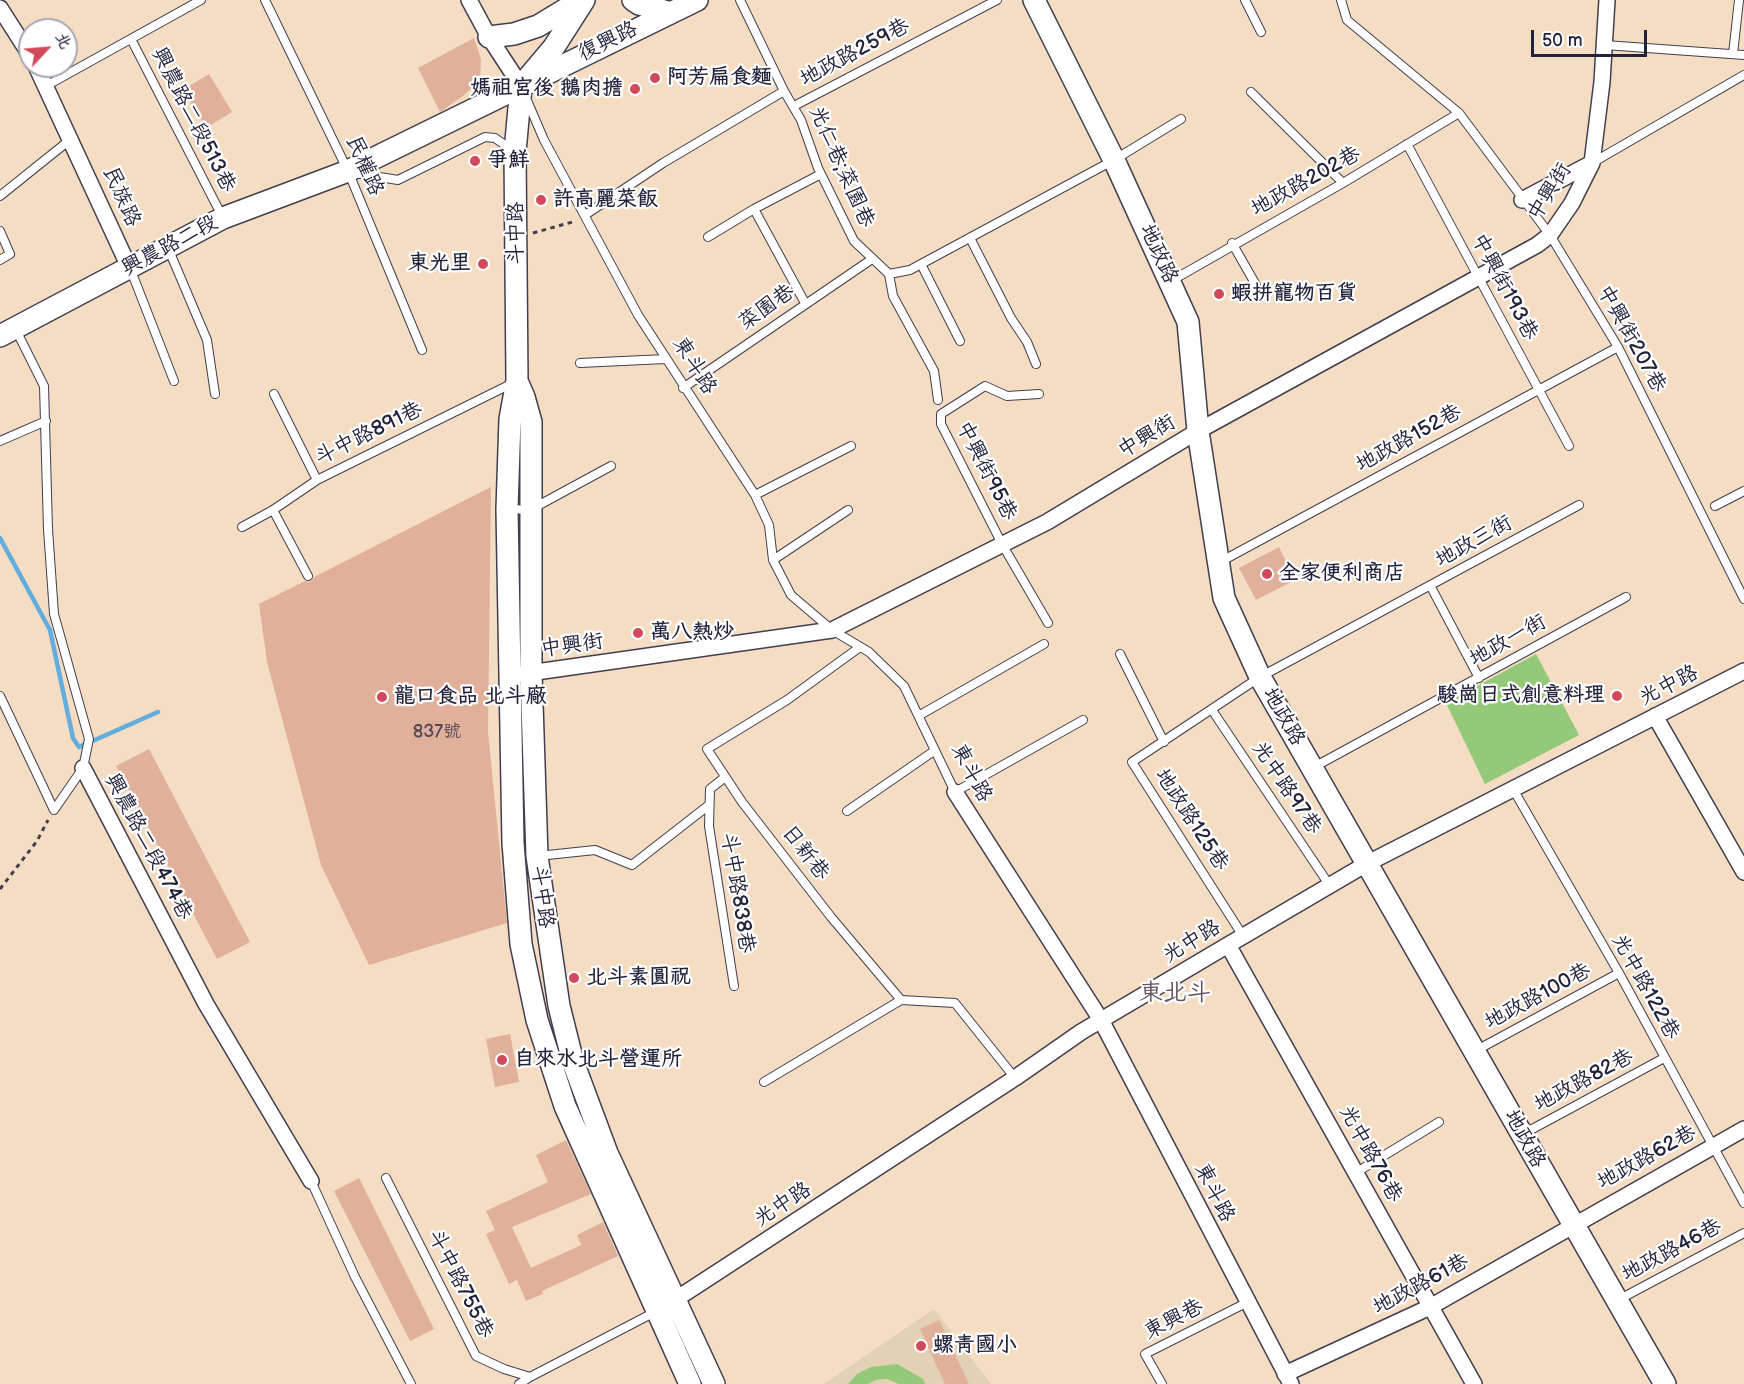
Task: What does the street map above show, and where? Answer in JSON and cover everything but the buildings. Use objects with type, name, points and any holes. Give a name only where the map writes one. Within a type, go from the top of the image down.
[{"type":"main road","points":[[489,37],[514,34],[538,26],[583,0]]},
{"type":"main road","points":[[520,86],[554,47],[583,0]]},
{"type":"main road","points":[[633,0],[639,4],[668,12]]},
{"type":"main road","name":"復興路","points":[[520,86],[668,12],[697,0]]},
{"type":"main road","name":"地政路","points":[[1038,4],[1171,280],[1188,322],[1198,431],[1224,598],[1260,677],[1665,1384]]},
{"type":"main road","name":"興農路二段","points":[[8,332],[223,218],[348,171],[520,86]]},
{"type":"main road","name":"斗中路","points":[[520,86],[515,152],[517,381],[510,419],[507,508],[513,843],[521,944],[537,1020],[565,1106],[598,1158],[666,1306],[714,1384]]},
{"type":"main road","name":"斗中路","points":[[517,381],[531,422],[531,673],[537,856],[559,1006],[598,1158]]},
{"type":"main road","name":"斗中路","points":[[666,1306],[690,1384]]},
{"type":"street","points":[[470,0],[489,37],[520,86]]},
{"type":"street","name":"中興街","points":[[509,675],[832,630],[1047,522],[1198,431],[1480,277],[1550,235],[1572,203],[1592,163],[1605,45],[1607,0]]},
{"type":"street","points":[[0,8],[18,36]]},
{"type":"street","name":"民族路","points":[[42,78],[129,267]]},
{"type":"street","points":[[1522,200],[1592,163]]},
{"type":"street","name":"光中路","points":[[666,1306],[1101,1020],[1243,936],[1368,863],[1744,671]]},
{"type":"street","points":[[1655,716],[1744,872]]},
{"type":"street","name":"興農路二段474巷","points":[[83,768],[206,1004],[311,1181]]},
{"type":"street","name":"東斗路","points":[[955,792],[1101,1020],[1288,1379]]},
{"type":"street","name":"光中路76巷","points":[[1228,945],[1474,1384]]},
{"type":"street","name":"地政路62巷","points":[[1572,1225],[1744,1129]]},
{"type":"street","name":"地政路61巷","points":[[1288,1379],[1430,1307],[1572,1225]]},
{"type":"lane","points":[[46,86],[201,0]]},
{"type":"lane","name":"民權路","points":[[265,0],[348,171],[422,350]]},
{"type":"lane","name":"光仁巷;菜園巷","points":[[740,0],[784,91],[794,106],[821,174],[854,241],[890,274]]},
{"type":"lane","name":"地政路259巷","points":[[794,106],[997,0]]},
{"type":"lane","points":[[1245,0],[1261,32]]},
{"type":"lane","name":"中興街207巷","points":[[1341,0],[1347,20],[1459,113],[1550,235],[1618,346],[1744,599]]},
{"type":"lane","points":[[1733,54],[1739,0]]},
{"type":"lane","name":"興農路二段513巷","points":[[131,39],[223,218]]},
{"type":"lane","points":[[1605,45],[1744,55]]},
{"type":"lane","points":[[1592,163],[1744,75]]},
{"type":"lane","name":"東斗路","points":[[520,86],[544,140],[638,315],[754,495],[769,525],[774,560],[791,595],[832,630],[869,652],[903,686],[920,715],[934,751],[955,792]]},
{"type":"lane","points":[[586,217],[663,163],[784,91]]},
{"type":"lane","points":[[1251,92],[1343,183]]},
{"type":"lane","name":"地政路202巷","points":[[1171,280],[1232,243],[1343,183],[1459,113]]},
{"type":"lane","points":[[938,400],[934,371],[893,296],[890,274],[909,270],[970,238],[1114,160],[1181,119]]},
{"type":"lane","points":[[348,171],[398,180],[485,137],[495,138],[515,152]]},
{"type":"lane","points":[[0,196],[71,138]]},
{"type":"lane","name":"中興街193巷","points":[[1407,144],[1569,446]]},
{"type":"lane","points":[[708,237],[754,209],[821,174]]},
{"type":"lane","points":[[754,209],[805,303]]},
{"type":"lane","points":[[0,231],[9,254],[0,260]]},
{"type":"lane","points":[[970,238],[1011,318],[1027,342],[1036,364]]},
{"type":"lane","points":[[1232,243],[1256,285]]},
{"type":"lane","points":[[168,247],[207,340],[215,394]]},
{"type":"lane","name":"菜園巷","points":[[683,388],[872,259]]},
{"type":"lane","points":[[921,264],[960,341]]},
{"type":"lane","name":"民族路","points":[[129,267],[174,381]]},
{"type":"lane","name":"興農路二段474巷","points":[[8,332],[45,386],[48,529],[54,614],[89,739],[83,768]]},
{"type":"lane","name":"地政路152巷","points":[[1218,563],[1618,346]]},
{"type":"lane","points":[[580,363],[665,359]]},
{"type":"lane","name":"斗中路891巷","points":[[242,527],[273,510],[316,480],[517,381]]},
{"type":"lane","name":"中興街95巷","points":[[1002,544],[941,424],[941,414],[985,386],[1007,396],[1039,393]]},
{"type":"lane","points":[[274,394],[316,480]]},
{"type":"lane","points":[[0,441],[46,421]]},
{"type":"lane","points":[[754,495],[851,446]]},
{"type":"lane","points":[[507,508],[530,510],[611,466]]},
{"type":"lane","points":[[1715,506],[1744,491]]},
{"type":"lane","name":"地政三街","points":[[1260,677],[1579,505]]},
{"type":"lane","points":[[273,510],[308,576]]},
{"type":"lane","points":[[774,560],[848,510]]},
{"type":"lane","points":[[1002,544],[1048,623]]},
{"type":"lane","points":[[1431,586],[1479,678]]},
{"type":"lane","name":"地政一街","points":[[1312,768],[1626,597]]},
{"type":"lane","points":[[920,715],[1044,644]]},
{"type":"lane","name":"日新巷","points":[[860,647],[786,700],[707,749],[724,778],[831,917],[901,1000]]},
{"type":"lane","points":[[1120,654],[1164,742]]},
{"type":"lane","name":"地政路125巷","points":[[1243,936],[1132,762],[1260,677]]},
{"type":"lane","points":[[0,696],[54,810]]},
{"type":"lane","name":"光中路97巷","points":[[1212,710],[1330,886]]},
{"type":"lane","points":[[955,792],[1083,720]]},
{"type":"lane","points":[[847,811],[934,751]]},
{"type":"lane","points":[[54,810],[83,768]]},
{"type":"lane","name":"斗中路838巷","points":[[724,778],[710,789],[709,826],[734,986]]},
{"type":"lane","name":"光中路122巷","points":[[1513,789],[1619,973],[1744,1203]]},
{"type":"lane","name":"斗中路838巷","points":[[537,856],[595,850],[632,865],[709,805]]},
{"type":"lane","name":"地政路100巷","points":[[1475,1052],[1619,973]]},
{"type":"lane","points":[[764,1082],[901,1000],[955,1003],[1015,1078]]},
{"type":"lane","name":"地政路82巷","points":[[1521,1135],[1664,1058]]},
{"type":"lane","points":[[1357,1172],[1439,1122]]},
{"type":"lane","name":"斗中路755巷","points":[[386,1178],[476,1356],[504,1369],[530,1377]]},
{"type":"lane","points":[[311,1181],[374,1315],[411,1384]]},
{"type":"lane","name":"地政路46巷","points":[[1617,1300],[1744,1233]]},
{"type":"lane","name":"東興巷","points":[[1162,1384],[1145,1354],[1248,1302]]},
{"type":"lane","points":[[519,1384],[666,1306]]},
{"type":"path","points":[[517,237],[586,217]]},
{"type":"path","points":[[0,889],[37,841],[54,810]]},
{"type":"shaded area","name":"螺青國小","points":[[934,1309],[991,1384],[824,1384]]},
{"type":"green space","points":[[1536,654],[1579,735],[1485,784],[1446,703]]},
{"type":"green space","points":[[897,1364],[923,1379],[925,1384],[899,1384],[887,1379],[876,1380],[868,1384],[848,1384],[857,1374],[871,1367]]},
{"type":"waterway","points":[[0,538],[50,630],[73,738],[79,747],[158,712]]},
{"type":"place","name":"阿芳扁食麵","points":[[655,78]]},
{"type":"place","name":"媽祖宮後 鵝肉擔","points":[[635,89]]},
{"type":"place","name":"爭鮮","points":[[475,161]]},
{"type":"place","name":"許高麗菜飯","points":[[541,200]]},
{"type":"place","name":"東光里","points":[[483,264]]},
{"type":"place","name":"蝦拼寵物百貨","points":[[1219,294]]},
{"type":"place","name":"全家便利商店","points":[[1267,574]]},
{"type":"place","name":"萬八熱炒","points":[[638,633]]},
{"type":"place","name":"駿崗日式創意料理","points":[[1617,696]]},
{"type":"place","name":"龍口食品 北斗廠","points":[[382,697]]},
{"type":"place","name":"北斗素圓祝","points":[[574,978]]},
{"type":"place","name":"自來水北斗營運所","points":[[502,1060]]},
{"type":"place","name":"螺青國小","points":[[921,1346]]},
{"type":"district","name":"東北斗","points":[[1175,994]]}]
